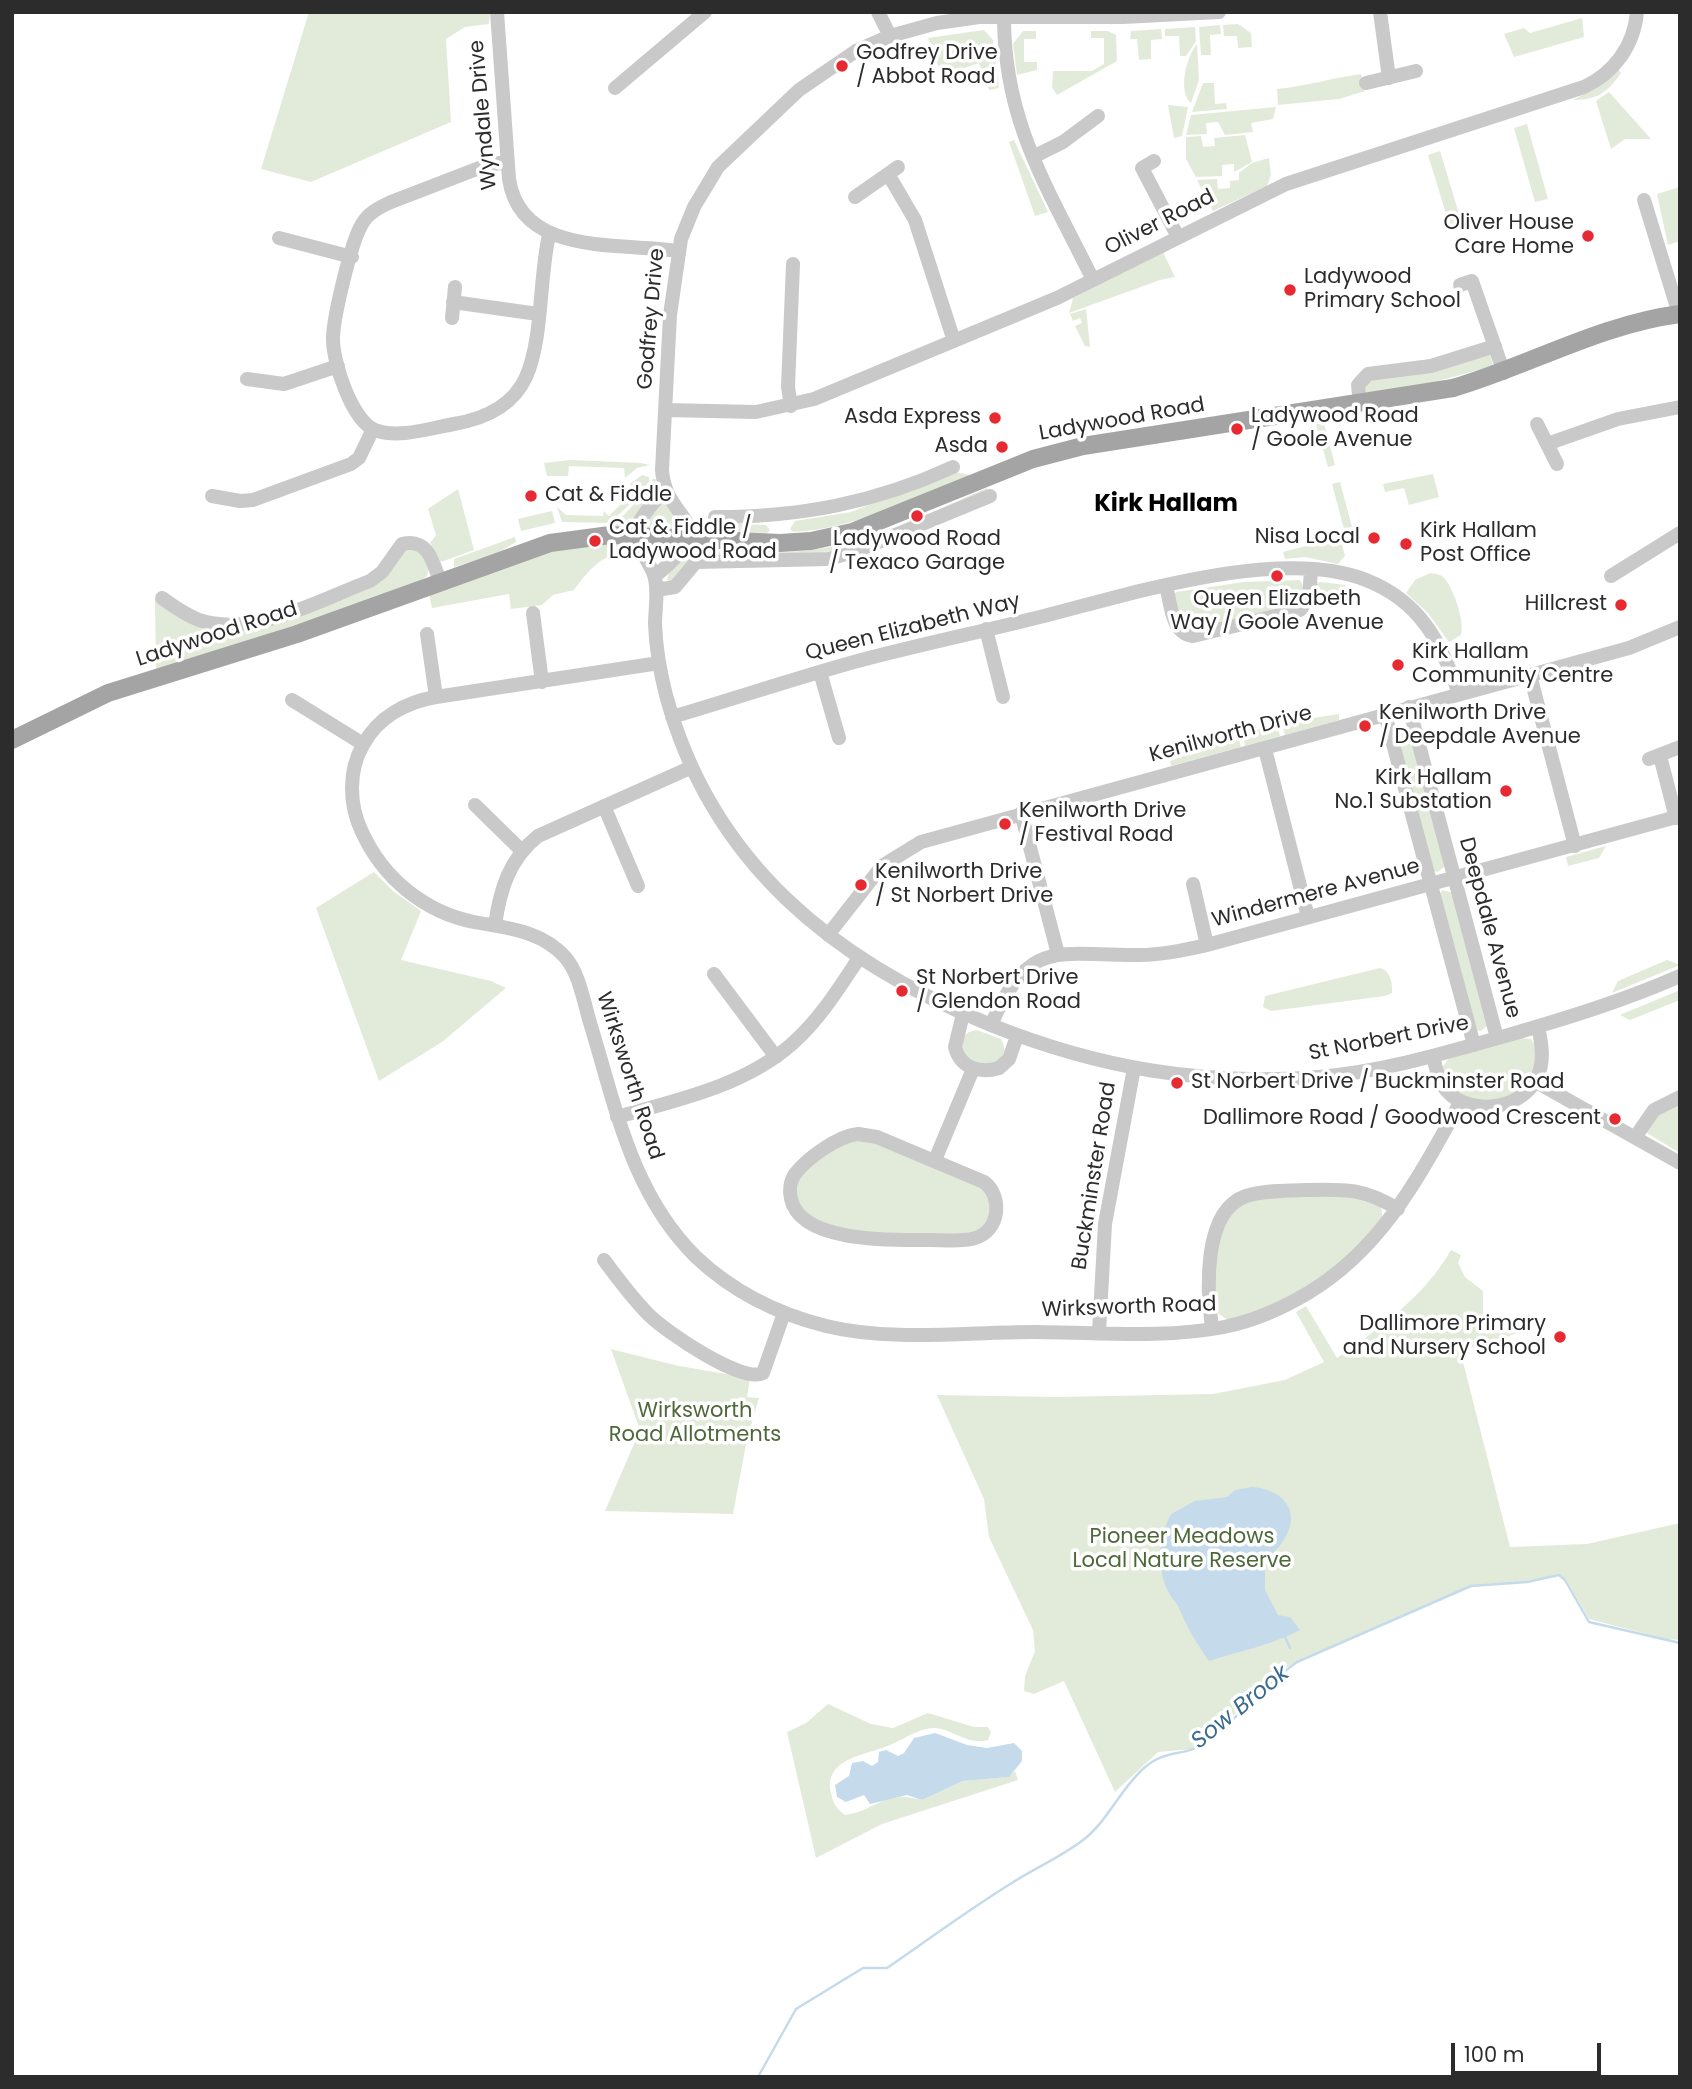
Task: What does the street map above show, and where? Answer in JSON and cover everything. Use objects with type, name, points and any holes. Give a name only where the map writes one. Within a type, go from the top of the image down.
[{"type":"main road","name":"Ladywood Road","points":[[12,740],[108,693],[237,654],[550,543],[584,537],[637,536],[779,543],[811,541],[852,532],[1060,451],[1453,388],[1504,373],[1614,329],[1680,314]]},
{"type":"street","name":"Wyndale Drive","points":[[497,12],[507,162],[513,200],[527,220],[549,235]]},
{"type":"street","points":[[625,86],[705,12]]},
{"type":"street","points":[[878,12],[890,36]]},
{"type":"street","name":"Godfrey Drive","points":[[689,538],[685,517],[666,489],[662,450],[670,315],[678,251],[694,207],[718,167],[731,152],[820,74],[890,36],[937,23],[1004,17],[1219,12]]},
{"type":"street","points":[[1380,12],[1389,78]]},
{"type":"street","name":"Oliver Road","points":[[665,410],[743,413],[791,406],[954,341],[1094,280],[1254,199],[1335,166],[1591,84],[1608,72],[1623,54],[1633,32],[1637,12]]},
{"type":"street","points":[[1004,17],[1008,85],[1021,131],[1094,280]]},
{"type":"street","points":[[1366,83],[1416,71]]},
{"type":"street","points":[[1032,157],[1063,142],[1092,120],[1078,111]]},
{"type":"street","points":[[1154,161],[1142,168],[1178,237]]},
{"type":"street","points":[[507,162],[467,172],[377,209],[362,223],[334,328],[333,346],[355,411],[361,422],[373,429],[396,433],[480,418],[500,407],[517,391],[526,378],[549,235],[678,251]]},
{"type":"street","points":[[855,197],[893,171],[915,220],[954,341]]},
{"type":"street","points":[[1644,200],[1680,314]]},
{"type":"street","points":[[279,238],[352,257]]},
{"type":"street","points":[[791,406],[788,387],[798,272]]},
{"type":"street","points":[[1461,285],[1472,281],[1504,373]]},
{"type":"street","points":[[452,318],[454,295],[538,314]]},
{"type":"street","points":[[1360,404],[1359,385],[1368,374],[1431,366],[1495,346]]},
{"type":"street","points":[[247,378],[284,384],[338,366]]},
{"type":"street","points":[[1547,444],[1618,419],[1680,407]]},
{"type":"street","points":[[1537,424],[1557,464]]},
{"type":"street","points":[[212,496],[240,501],[253,500],[351,464],[359,458],[373,429]]},
{"type":"street","points":[[723,514],[777,517],[849,505],[914,485],[944,467]]},
{"type":"street","points":[[637,536],[637,526],[666,489]]},
{"type":"street","points":[[655,583],[675,587],[696,562],[834,558],[985,501]]},
{"type":"street","points":[[777,517],[779,543]]},
{"type":"street","points":[[1611,576],[1637,567],[1680,533]]},
{"type":"street","name":"St Norbert Drive","points":[[637,536],[655,583],[659,663],[672,717],[692,767],[722,824],[758,872],[791,906],[859,958],[911,989],[963,1014],[1060,1052],[1134,1068],[1183,1076],[1271,1079],[1321,1077],[1433,1056],[1538,1027],[1629,998],[1680,976]]},
{"type":"street","points":[[655,583],[681,554],[689,538]]},
{"type":"street","name":"Ladywood Road","points":[[162,598],[185,605],[215,623],[267,619],[370,581],[383,572],[402,544],[409,542],[419,543],[427,550],[440,582]]},
{"type":"street","points":[[1166,586],[1178,628],[1184,635],[1194,636],[1300,610],[1310,596],[1311,570]]},
{"type":"street","name":"Queen Elizabeth Way","points":[[672,717],[820,672],[1166,586],[1227,575],[1311,570],[1353,576],[1399,598],[1419,615],[1435,636],[1459,694]]},
{"type":"street","points":[[533,613],[542,682]]},
{"type":"street","name":"Kenilworth Drive","points":[[828,935],[869,882],[895,855],[921,842],[1629,648],[1680,628]]},
{"type":"street","points":[[986,629],[1003,697]]},
{"type":"street","points":[[427,634],[436,697]]},
{"type":"street","name":"Wirksworth Road","points":[[659,663],[420,700],[393,713],[370,732],[355,762],[352,794],[357,823],[376,858],[417,899],[456,918],[538,937],[564,956],[571,965],[617,1117],[645,1188],[676,1234],[697,1258],[725,1280],[784,1313],[854,1331],[1099,1332],[1212,1328],[1269,1312],[1312,1291],[1360,1255],[1398,1209],[1461,1101]]},
{"type":"street","points":[[820,672],[839,738]]},
{"type":"street","points":[[1530,675],[1575,846]]},
{"type":"street","points":[[292,701],[363,744]]},
{"type":"street","name":"Deepdale Avenue","points":[[1409,707],[1497,1038]]},
{"type":"street","points":[[1385,714],[1474,1045]]},
{"type":"street","points":[[1678,817],[1654,757],[1680,747]]},
{"type":"street","points":[[1265,749],[1308,917]]},
{"type":"street","points":[[495,925],[505,878],[522,851],[547,831],[692,767]]},
{"type":"street","points":[[475,805],[522,851]]},
{"type":"street","points":[[604,806],[638,886]]},
{"type":"street","points":[[1021,813],[1058,954]]},
{"type":"street","name":"Windermere Avenue","points":[[991,1025],[1016,979],[1036,962],[1058,954],[1082,951],[1139,955],[1207,945],[1678,817]]},
{"type":"street","points":[[1193,884],[1207,945]]},
{"type":"street","points":[[617,1117],[727,1083],[776,1057],[814,1020],[859,958]]},
{"type":"street","points":[[714,974],[776,1057]]},
{"type":"street","points":[[963,1014],[955,1035],[955,1047],[962,1061],[972,1069],[999,1068],[1009,1059],[1017,1036]]},
{"type":"street","points":[[1433,1056],[1440,1080],[1461,1101],[1496,1107],[1521,1096],[1536,1082],[1542,1058],[1538,1027]]},
{"type":"street","name":"Buckminster Road","points":[[1099,1332],[1100,1275],[1107,1213],[1134,1068]]},
{"type":"street","points":[[934,1160],[972,1069]]},
{"type":"street","points":[[1536,1082],[1680,1163]]},
{"type":"street","points":[[1636,1136],[1654,1110],[1680,1097]]},
{"type":"street","points":[[849,1135],[877,1137],[934,1160],[984,1182],[993,1191],[996,1212],[991,1227],[982,1235],[968,1239],[923,1240],[851,1236],[807,1222],[797,1214],[791,1202],[790,1187],[796,1173],[849,1135]]},
{"type":"street","points":[[1212,1328],[1209,1282],[1216,1232],[1223,1214],[1238,1200],[1269,1192],[1345,1189],[1371,1194],[1398,1209]]},
{"type":"street","points":[[604,1259],[630,1304],[676,1337],[731,1367],[757,1376],[763,1373],[767,1364],[784,1313]]},
{"type":"green space","points":[[309,12],[490,12],[489,24],[465,27],[446,39],[451,122],[311,182],[261,169]]},
{"type":"green space","points":[[1582,18],[1584,37],[1514,57],[1504,34],[1524,28],[1530,33]]},
{"type":"green space","points":[[1238,24],[1251,33],[1252,47],[1238,48],[1237,36],[1224,36],[1223,25]]},
{"type":"green space","points":[[1220,25],[1221,34],[1210,35],[1211,55],[1201,55],[1199,27]]},
{"type":"green space","points":[[1195,27],[1196,41],[1186,56],[1180,56],[1179,36],[1165,36],[1165,29]]},
{"type":"green space","points":[[1161,29],[1162,39],[1151,40],[1151,59],[1139,60],[1137,39],[1130,39],[1131,31]]},
{"type":"green space","points":[[984,30],[993,40],[999,88],[989,90],[979,63],[942,76],[928,38]]},
{"type":"green space","points":[[1023,31],[1036,31],[1036,39],[1024,39],[1024,62],[1037,62],[1037,70],[1017,75],[1013,44]]},
{"type":"green space","points":[[1091,31],[1108,31],[1116,35],[1117,61],[1057,95],[1052,87],[1053,71],[1092,71],[1104,64],[1104,38],[1091,38]]},
{"type":"green space","points":[[1197,44],[1199,80],[1191,103],[1187,98],[1184,82],[1187,65]]},
{"type":"green space","points":[[1619,70],[1621,73],[1616,80],[1601,94],[1573,100],[1600,86]]},
{"type":"green space","points":[[1361,74],[1365,91],[1339,99],[1278,105],[1277,89]]},
{"type":"green space","points":[[1203,83],[1214,83],[1215,104],[1226,103],[1227,109],[1192,112]]},
{"type":"green space","points":[[1609,92],[1651,139],[1625,139],[1611,149],[1596,101]]},
{"type":"green space","points":[[1168,105],[1188,107],[1182,136],[1174,138]]},
{"type":"green space","points":[[1276,107],[1273,119],[1251,123],[1253,132],[1225,135],[1218,122],[1206,123],[1207,134],[1186,135],[1191,115]]},
{"type":"green space","points":[[1527,124],[1548,199],[1535,202],[1514,128]]},
{"type":"green space","points":[[1245,135],[1252,162],[1234,172],[1234,164],[1222,165],[1222,176],[1196,177],[1186,159],[1186,137],[1201,136],[1203,147],[1215,146],[1214,138]]},
{"type":"green space","points":[[1014,140],[1048,212],[1035,216],[1009,142]]},
{"type":"green space","points":[[1440,151],[1463,227],[1451,230],[1428,155]]},
{"type":"green space","points":[[1269,158],[1271,175],[1267,186],[1213,211],[1197,180],[1217,179],[1218,189],[1230,188],[1230,181],[1239,180],[1239,173],[1252,163]]},
{"type":"green space","points":[[1680,187],[1680,241],[1668,245],[1657,194]]},
{"type":"green space","points":[[1163,252],[1175,277],[1069,313],[1073,298]]},
{"type":"green space","points":[[1086,309],[1090,347],[1085,346],[1075,326],[1082,323],[1080,318],[1073,321],[1070,314]]},
{"type":"green space","points":[[1490,354],[1493,366],[1420,386],[1368,393],[1363,389],[1364,382]]},
{"type":"green space","points":[[1324,423],[1335,465],[1328,467],[1316,424]]},
{"type":"green space","points":[[570,460],[650,465],[637,468],[625,478],[624,468],[569,466],[568,476],[547,476],[544,463]]},
{"type":"green space","points":[[954,472],[971,475],[862,519],[816,530],[793,532],[790,529],[795,521],[851,512]]},
{"type":"green space","points":[[1433,474],[1439,497],[1409,505],[1404,488],[1385,492],[1383,484]]},
{"type":"green space","points":[[642,475],[649,477],[650,485],[610,523],[562,522],[557,507],[566,515],[603,516],[604,511],[609,516],[635,490],[630,484]]},
{"type":"green space","points":[[652,479],[656,479],[655,495],[630,527],[612,527],[652,486]]},
{"type":"green space","points":[[1340,482],[1352,527],[1344,529],[1332,484]]},
{"type":"green space","points":[[987,488],[988,492],[840,551],[698,558],[674,582],[667,580],[673,567],[685,559],[701,554],[719,551],[788,552],[841,545],[915,520]]},
{"type":"green space","points":[[458,489],[474,550],[441,562],[430,543],[436,535],[428,509]]},
{"type":"green space","points":[[665,499],[681,524],[677,532],[644,530],[642,526]]},
{"type":"green space","points":[[552,511],[555,523],[521,531],[518,519]]},
{"type":"green space","points":[[706,525],[766,525],[770,530],[767,533],[722,531]]},
{"type":"green space","points":[[515,537],[516,542],[496,554],[454,567],[454,559]]},
{"type":"green space","points":[[1340,537],[1345,556],[1338,564],[1305,557],[1285,559],[1283,552]]},
{"type":"green space","points":[[610,543],[620,546],[625,553],[602,560],[574,590],[553,595],[542,605],[511,609],[509,594],[432,608],[429,593],[546,550]]},
{"type":"green space","points":[[419,547],[429,568],[427,576],[416,584],[156,672],[155,599],[174,612],[227,627],[372,584],[404,549]]},
{"type":"green space","points":[[1430,573],[1445,579],[1458,606],[1461,635],[1449,642],[1428,613],[1406,593],[1415,580]]},
{"type":"green space","points":[[1300,580],[1304,588],[1301,604],[1221,622],[1203,631],[1182,628],[1173,597],[1176,592],[1244,582]]},
{"type":"green space","points":[[1317,583],[1345,585],[1348,597],[1316,605],[1314,591]]},
{"type":"green space","points":[[1339,714],[1339,720],[1285,735],[1281,723]]},
{"type":"green space","points":[[1277,724],[1280,736],[1245,746],[1243,733]]},
{"type":"green space","points":[[1400,725],[1409,727],[1447,864],[1438,872],[1433,871],[1395,728]]},
{"type":"green space","points":[[1238,735],[1241,747],[1171,766],[1170,761]]},
{"type":"green space","points":[[1606,846],[1599,858],[1568,866],[1566,857]]},
{"type":"green space","points":[[374,872],[393,891],[421,911],[401,960],[491,981],[506,988],[442,1042],[379,1081],[316,908]]},
{"type":"green space","points":[[1442,890],[1454,893],[1487,1026],[1481,1031],[1475,1030],[1438,898]]},
{"type":"green space","points":[[1667,960],[1680,965],[1612,993],[1618,981]]},
{"type":"green space","points":[[1380,968],[1386,971],[1391,982],[1392,993],[1385,996],[1271,1011],[1263,1007],[1265,996]]},
{"type":"green space","points":[[1680,990],[1680,1000],[1630,1020],[1620,1015]]},
{"type":"green space","points":[[977,1030],[1001,1039],[1004,1052],[996,1063],[975,1064],[961,1053],[964,1037],[968,1032]]},
{"type":"green space","points":[[1521,1038],[1531,1039],[1537,1056],[1533,1074],[1522,1090],[1498,1101],[1472,1102],[1448,1084],[1442,1068],[1450,1057]]},
{"type":"green space","points":[[1680,1101],[1680,1153],[1647,1133],[1647,1127],[1663,1110]]},
{"type":"green space","points":[[868,1138],[986,1189],[992,1205],[985,1227],[933,1236],[889,1236],[835,1227],[801,1212],[794,1185],[799,1175],[840,1143]]},
{"type":"green space","points":[[1349,1192],[1381,1206],[1383,1222],[1347,1261],[1278,1304],[1228,1320],[1216,1312],[1217,1250],[1226,1219],[1234,1208],[1254,1197]]},
{"type":"green space","name":"Pioneer Meadows Local Nature Reserve","points":[[1451,1250],[1461,1255],[1458,1263],[1465,1277],[1483,1291],[1483,1319],[1488,1326],[1515,1321],[1520,1326],[1520,1331],[1505,1337],[1460,1350],[1510,1547],[1587,1544],[1680,1523],[1680,1640],[1666,1639],[1589,1619],[1566,1579],[1559,1574],[1527,1581],[1470,1586],[1301,1659],[1269,1678],[1251,1701],[1192,1749],[1158,1752],[1115,1792],[1064,1681],[1034,1694],[1024,1691],[1025,1676],[1035,1651],[1033,1630],[989,1537],[984,1499],[937,1395],[1058,1397],[1213,1394],[1285,1380],[1324,1362],[1296,1312],[1306,1306],[1337,1358],[1385,1323],[1415,1296]]},
{"type":"green space","name":"Wirksworth Road Allotments","points":[[611,1349],[679,1366],[750,1378],[747,1397],[759,1398],[747,1439],[733,1514],[605,1511],[640,1430]]},
{"type":"green space","points":[[828,1704],[871,1724],[893,1728],[928,1713],[974,1727],[988,1727],[991,1732],[988,1740],[975,1741],[942,1729],[930,1728],[840,1765],[830,1781],[831,1793],[834,1803],[845,1815],[899,1797],[922,1800],[963,1781],[1008,1777],[1015,1771],[1018,1780],[882,1824],[816,1858],[787,1732],[806,1723]]},
{"type":"water","points":[[1252,1487],[1280,1496],[1290,1510],[1290,1528],[1265,1563],[1265,1590],[1278,1615],[1290,1617],[1300,1630],[1267,1644],[1209,1661],[1192,1636],[1165,1585],[1160,1554],[1163,1534],[1171,1514],[1195,1501],[1227,1497],[1235,1490]]},
{"type":"water","points":[[935,1733],[967,1745],[987,1748],[1014,1743],[1022,1751],[1022,1761],[1009,1777],[963,1781],[922,1800],[907,1795],[870,1804],[864,1795],[846,1802],[837,1797],[835,1785],[849,1776],[852,1763],[863,1761],[872,1766],[878,1762],[879,1752],[886,1750],[898,1756],[904,1753],[914,1738]]},
{"type":"waterway","name":"Sow Brook","points":[[758,2077],[796,2009],[863,1968],[887,1968],[999,1891],[1079,1843],[1105,1817],[1144,1768],[1167,1755],[1190,1750],[1206,1742],[1297,1662],[1471,1586],[1527,1582],[1559,1575],[1565,1580],[1589,1622],[1680,1643]]},
{"type":"waterway","points":[[1285,1637],[1290,1648]]},
{"type":"place","name":"Godfrey Drive / Abbot Road","points":[[842,66]]},
{"type":"place","name":"Oliver House Care Home","points":[[1588,236]]},
{"type":"place","name":"Ladywood Primary School","points":[[1290,290]]},
{"type":"place","name":"Asda Express","points":[[995,418]]},
{"type":"place","name":"Ladywood Road / Goole Avenue","points":[[1237,429]]},
{"type":"place","name":"Asda","points":[[1002,447]]},
{"type":"place","name":"Cat & Fiddle","points":[[531,496]]},
{"type":"place","name":"Ladywood Road / Texaco Garage","points":[[917,516]]},
{"type":"place","name":"Nisa Local","points":[[1374,538]]},
{"type":"place","name":"Cat & Fiddle / Ladywood Road","points":[[595,541]]},
{"type":"place","name":"Kirk Hallam Post Office","points":[[1406,544]]},
{"type":"place","name":"Queen Elizabeth Way / Goole Avenue","points":[[1277,576]]},
{"type":"place","name":"Hillcrest","points":[[1621,605]]},
{"type":"place","name":"Kirk Hallam Community Centre","points":[[1398,665]]},
{"type":"place","name":"Kenilworth Drive / Deepdale Avenue","points":[[1365,726]]},
{"type":"place","name":"Kirk Hallam No.1 Substation","points":[[1506,791]]},
{"type":"place","name":"Kenilworth Drive / Festival Road","points":[[1005,824]]},
{"type":"place","name":"Kenilworth Drive / St Norbert Drive","points":[[861,885]]},
{"type":"place","name":"St Norbert Drive / Glendon Road","points":[[902,991]]},
{"type":"place","name":"St Norbert Drive / Buckminster Road","points":[[1177,1083]]},
{"type":"place","name":"Dallimore Road / Goodwood Crescent","points":[[1615,1119]]},
{"type":"place","name":"Dallimore Primary and Nursery School","points":[[1560,1337]]},
{"type":"district","name":"Kirk Hallam","points":[[1166,505]]}]
